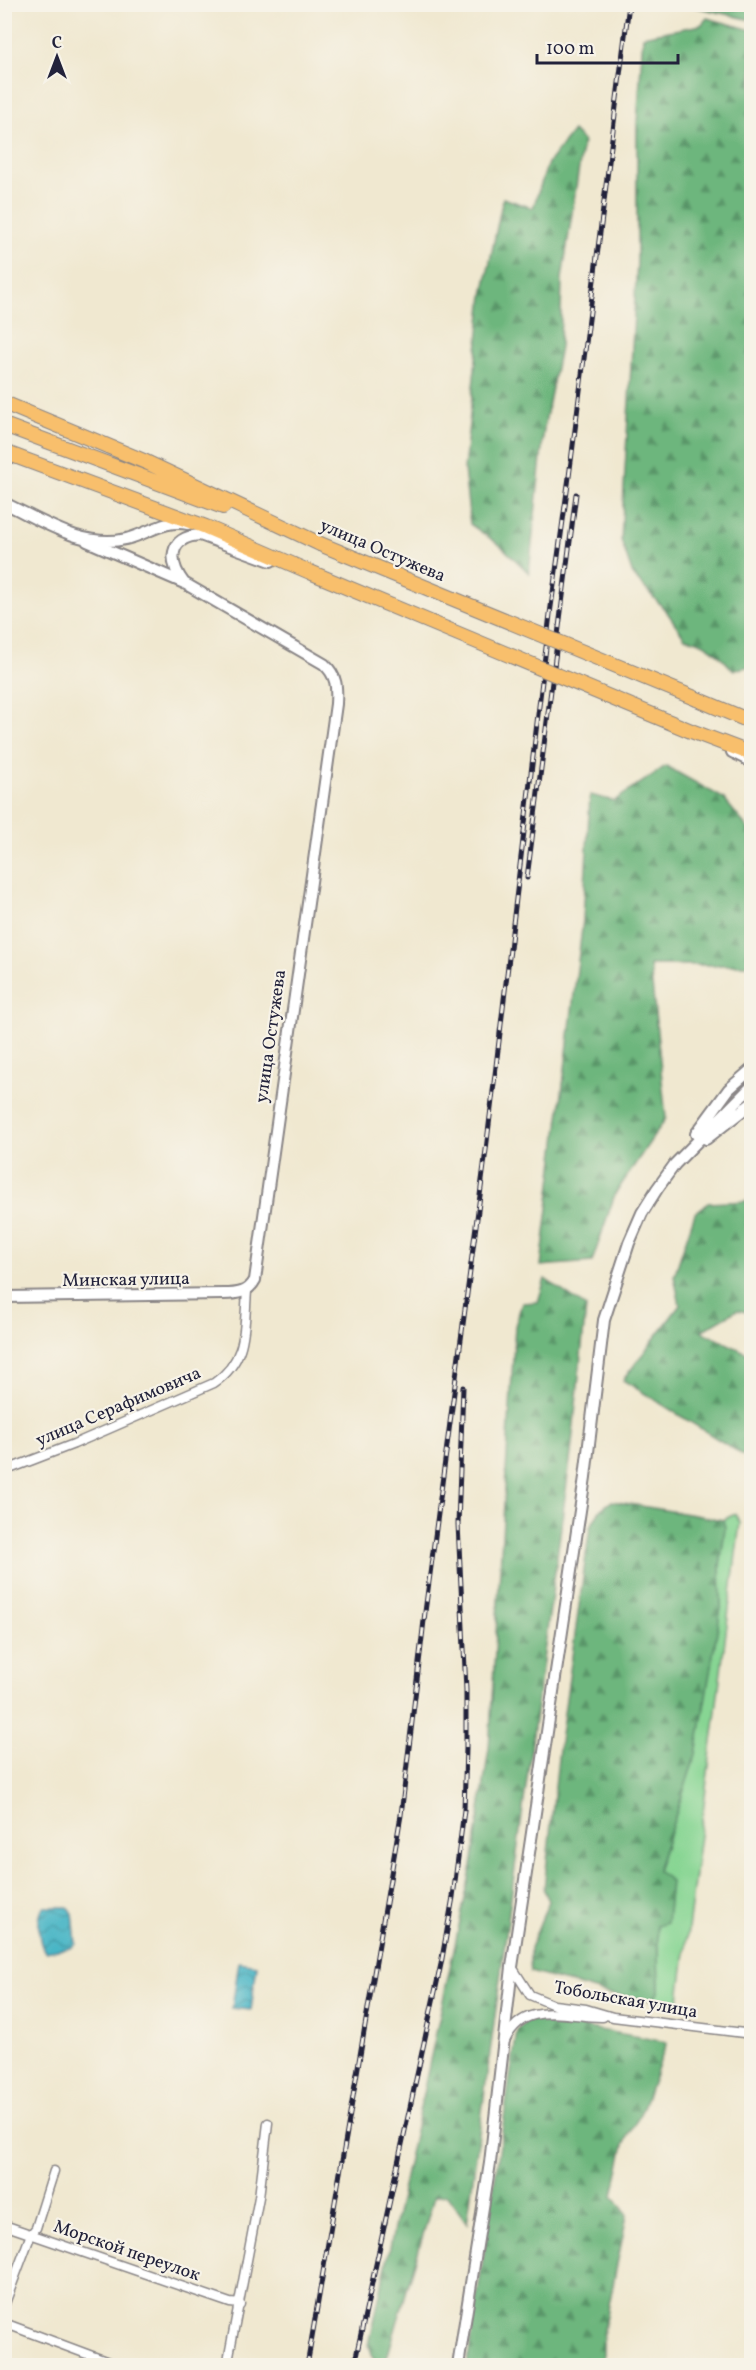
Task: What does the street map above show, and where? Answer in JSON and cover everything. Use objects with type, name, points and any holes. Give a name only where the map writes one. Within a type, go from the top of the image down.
[{"type":"main road","name":"улица Остужева","points":[[4,403],[146,462],[320,544],[752,722]]},
{"type":"main road","points":[[4,425],[320,544]]},
{"type":"main road","points":[[4,452],[206,527],[691,731],[752,754]]},
{"type":"street","points":[[4,503],[87,541],[109,542],[128,538],[176,522],[206,527]]},
{"type":"street","points":[[184,583],[176,572],[173,555],[178,544],[190,536],[200,535],[256,556],[310,572]]},
{"type":"street","name":"улица Остужева","points":[[87,541],[184,583],[324,664],[334,674],[337,689],[329,760],[282,1075],[255,1280],[247,1291]]},
{"type":"street","points":[[697,699],[752,716]]},
{"type":"street","points":[[691,731],[752,762]]},
{"type":"street","points":[[458,2366],[490,2163],[512,1967],[585,1477],[604,1320],[629,1243],[648,1203],[724,1095],[752,1069]]},
{"type":"street","points":[[675,1164],[752,1086]]},
{"type":"street","points":[[675,1164],[752,1103]]},
{"type":"street","name":"Минская улица","points":[[4,1297],[223,1294],[247,1291]]},
{"type":"street","name":"улица Серафимовича","points":[[4,1472],[96,1435],[225,1376],[234,1367],[240,1353],[247,1291]]},
{"type":"street","name":"Тобольская улица","points":[[512,1967],[525,1988],[538,2000],[613,2017],[752,2034]]},
{"type":"street","points":[[503,2047],[514,2025],[536,2014],[548,2013],[588,2018],[613,2017]]},
{"type":"street","points":[[227,2366],[259,2197],[268,2123]]},
{"type":"street","points":[[4,2306],[31,2234],[36,2228],[54,2171]]},
{"type":"street","name":"Морской переулок","points":[[4,2225],[230,2303],[240,2304]]},
{"type":"street","points":[[4,2323],[119,2366]]},
{"type":"green space","points":[[687,5],[751,5],[751,20]]},
{"type":"green space","points":[[707,18],[752,30],[752,666],[733,670],[706,645],[685,638],[667,612],[633,575],[621,540],[637,262],[637,124],[643,36],[701,25]]},
{"type":"green space","points":[[573,131],[583,141],[562,279],[560,347],[544,428],[529,573],[501,546],[470,524],[464,469],[483,295],[503,198],[533,208],[548,163]]},
{"type":"green space","points":[[666,766],[723,798],[751,832],[751,965],[650,965],[666,1118],[615,1194],[592,1262],[541,1266],[583,920],[590,795],[614,801]]},
{"type":"green space","points":[[748,1201],[752,1211],[751,1313],[737,1310],[701,1331],[751,1355],[751,1460],[623,1380],[680,1305],[674,1276],[695,1213],[708,1203]]},
{"type":"green space","points":[[545,1279],[586,1307],[571,1453],[467,2223],[447,2195],[434,2197],[387,2358],[381,2365],[376,2365],[369,2345],[472,1865],[489,1748],[515,1326],[522,1303],[538,1302]]},
{"type":"green space","points":[[612,1501],[723,1520],[725,1528],[720,1565],[721,1608],[696,1754],[657,1871],[671,1881],[667,1923],[657,1926],[659,1991],[652,2000],[609,1994],[530,1972],[530,1948],[549,1901],[544,1890],[559,1749],[590,1527],[601,1509]]},
{"type":"green space","points":[[735,1514],[740,1523],[678,2007],[652,2000],[659,1991],[656,1871],[667,1842],[721,1608],[720,1565],[725,1528],[723,1520]]},
{"type":"green space","points":[[533,2018],[667,2042],[643,2108],[624,2144],[613,2195],[627,2215],[603,2335],[603,2365],[467,2366],[517,2031],[526,2021]]},
{"type":"water","points":[[44,1907],[67,1907],[73,1913],[76,1944],[70,1948],[45,1952],[39,1930],[41,1911]]},
{"type":"water","points":[[239,1962],[257,1965],[251,2010],[232,2008]]},
{"type":"railway","points":[[307,2366],[401,1815],[425,1612],[486,1150],[550,614],[629,4]]},
{"type":"railway","points":[[527,878],[576,494]]},
{"type":"railway","points":[[354,2366],[441,1964],[453,1897],[464,1810],[466,1690],[458,1524],[463,1387]]}]
